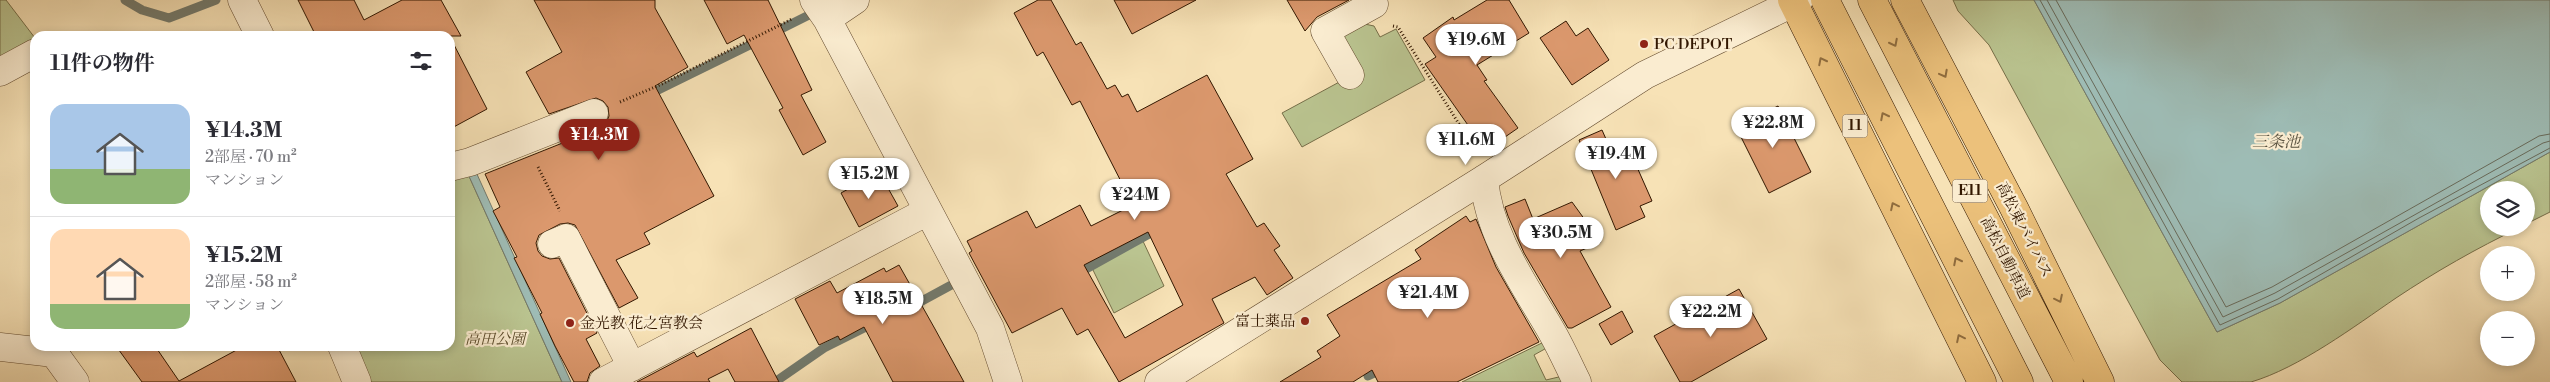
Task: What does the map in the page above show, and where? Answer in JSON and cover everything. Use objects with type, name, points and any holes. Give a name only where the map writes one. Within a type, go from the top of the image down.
[{"type":"highway","name":"E11","points":[[1825,0],[2019,382]]},
{"type":"highway","name":"高松自動車道","points":[[1872,0],[2069,382]]},
{"type":"highway","name":"高松東バイパス","points":[[1905,0],[2014,208],[2100,382]]},
{"type":"highway","name":"11","points":[[1795,1],[1982,382]]},
{"type":"highway","points":[[2014,208],[2031,293],[2077,382]]},
{"type":"highway","points":[[1916,250],[1980,320],[2011,382]]},
{"type":"street","points":[[242,0],[258,31]]},
{"type":"street","points":[[855,0],[819,8],[990,328],[1008,382]]},
{"type":"street","points":[[1159,382],[1484,179],[1645,75],[1795,1]]},
{"type":"street","points":[[1350,76],[1324,31],[1377,10]]},
{"type":"street","points":[[0,72],[30,56]]},
{"type":"street","points":[[462,164],[594,113]]},
{"type":"street","points":[[1484,179],[1493,224],[1506,251],[1555,337],[1577,382]]},
{"type":"street","points":[[603,382],[928,210]]},
{"type":"street","points":[[559,241],[632,367]]},
{"type":"street","points":[[0,347],[30,350]]},
{"type":"street","points":[[36,351],[54,353],[75,382]]},
{"type":"street","points":[[344,351],[357,382]]},
{"type":"path","points":[[594,113],[662,84],[819,8]]},
{"type":"path","points":[[1377,10],[1398,28],[1483,163],[1484,179]]},
{"type":"path","points":[[538,166],[564,218],[559,241]]},
{"type":"green space","points":[[0,0],[6,0],[30,31],[30,46],[0,62]]},
{"type":"green space","points":[[1953,0],[2034,0],[2217,332],[2280,303],[2480,191],[2480,236],[2504,236],[2484,246],[2480,246],[2480,248],[2396,298],[2307,357],[2269,376],[2251,382],[2182,382],[2160,360],[1989,45],[1958,11]]},
{"type":"green space","points":[[1360,23],[1374,26],[1380,37],[1396,29],[1425,80],[1302,147],[1282,113],[1343,80],[1335,36]]},
{"type":"green space","points":[[2550,152],[2550,212],[2535,220],[2535,181],[2498,181]]},
{"type":"green space","name":"高田公園","points":[[468,174],[562,382],[365,382],[352,351],[455,351],[455,177]]},
{"type":"green space","points":[[1142,239],[1164,286],[1114,313],[1092,268]]},
{"type":"green space","points":[[1550,339],[1552,345],[1534,355],[1546,380],[1567,375],[1571,382],[1462,382]]},
{"type":"water","name":"三条池","points":[[2034,0],[2550,0],[2550,152],[2498,181],[2480,181],[2480,191],[2280,303],[2217,332]]},
{"type":"water","points":[[476,172],[571,382],[562,382],[468,174]]},
{"type":"building","points":[[298,0],[354,0],[364,20],[402,0],[441,0],[461,36],[455,36],[455,31],[314,31]]},
{"type":"building","points":[[534,0],[655,0],[655,8],[688,67],[655,86],[714,196],[644,233],[650,244],[616,260],[638,298],[619,308],[575,225],[568,223],[560,224],[539,235],[536,243],[538,251],[542,256],[550,259],[559,258],[597,333],[586,339],[600,366],[590,373],[587,382],[574,382],[555,346],[540,314],[542,313],[514,258],[517,257],[493,211],[500,207],[485,174],[600,128],[606,123],[609,116],[608,107],[603,101],[596,98],[549,114],[526,72],[562,52]]},
{"type":"building","points":[[704,0],[768,0],[812,90],[801,95],[826,142],[803,155],[779,110],[783,108],[744,35],[727,44]]},
{"type":"building","points":[[1038,0],[1051,0],[1076,45],[1081,42],[1107,89],[1115,85],[1122,97],[1128,94],[1137,112],[1207,75],[1253,159],[1226,174],[1257,227],[1264,223],[1280,246],[1274,250],[1293,278],[1267,295],[1255,277],[1212,299],[1224,323],[1119,382],[1088,329],[1077,335],[1062,308],[1012,333],[969,253],[972,251],[967,241],[1027,211],[1036,228],[1080,205],[1091,226],[1133,205],[1080,101],[1072,105],[1043,52],[1037,56],[1014,13]],"holes":[[[1148,232],[1183,305],[1125,338],[1084,265]]]},
{"type":"building","points":[[1114,0],[1196,0],[1132,34]]},
{"type":"building","points":[[1287,0],[1349,0],[1317,17],[1305,31]]},
{"type":"building","points":[[1487,0],[1509,0],[1529,33],[1477,65],[1487,80],[1484,81],[1518,128],[1482,153],[1465,131],[1470,128],[1425,64],[1436,57],[1423,38],[1453,17],[1454,20]]},
{"type":"building","points":[[1566,21],[1576,36],[1588,28],[1609,60],[1572,85],[1540,38]]},
{"type":"building","points":[[455,47],[487,109],[455,126]]},
{"type":"building","points":[[1778,106],[1811,172],[1769,193],[1736,127]]},
{"type":"building","points":[[1602,130],[1613,155],[1629,149],[1652,201],[1640,206],[1645,217],[1616,230],[1579,140]]},
{"type":"building","points":[[879,172],[898,206],[859,227],[841,193]]},
{"type":"building","points":[[1525,199],[1533,219],[1572,202],[1601,242],[1580,251],[1611,307],[1572,328],[1568,328],[1524,253],[1505,207]]},
{"type":"building","points":[[1466,216],[1470,222],[1476,219],[1496,267],[1539,342],[1457,382],[1378,382],[1372,370],[1353,382],[1280,382],[1321,357],[1317,351],[1340,336],[1327,315],[1421,259],[1415,250]]},
{"type":"building","points":[[899,265],[964,382],[893,382],[864,327],[840,340],[838,336],[819,345],[795,299],[830,281],[837,293],[884,268],[886,272]]},
{"type":"building","points":[[1739,289],[1767,339],[1691,382],[1680,382],[1654,336]]},
{"type":"building","points":[[1622,311],[1633,332],[1611,345],[1599,324]]},
{"type":"building","points":[[751,328],[779,382],[735,382],[728,369],[708,379],[710,382],[637,382],[694,352],[697,357]]},
{"type":"building","points":[[120,351],[158,351],[179,381],[235,351],[280,351],[296,382],[142,382]]},
{"type":"waterway","points":[[125,0],[142,10],[169,18],[216,0]]},
{"type":"waterway","points":[[771,34],[811,14]]},
{"type":"waterway","points":[[648,95],[760,40]]},
{"type":"waterway","points":[[1077,274],[1158,229]]},
{"type":"waterway","points":[[909,308],[955,283]]},
{"type":"waterway","points":[[775,382],[824,348],[874,323]]},
{"type":"waterway","points":[[1368,376],[1383,369]]},
{"type":"place","name":"PC DEPOT","points":[[1644,44]]},
{"type":"place","name":"富士薬品","points":[[1305,321]]},
{"type":"place","name":"金光教 花之宮教会","points":[[570,323]]}]
